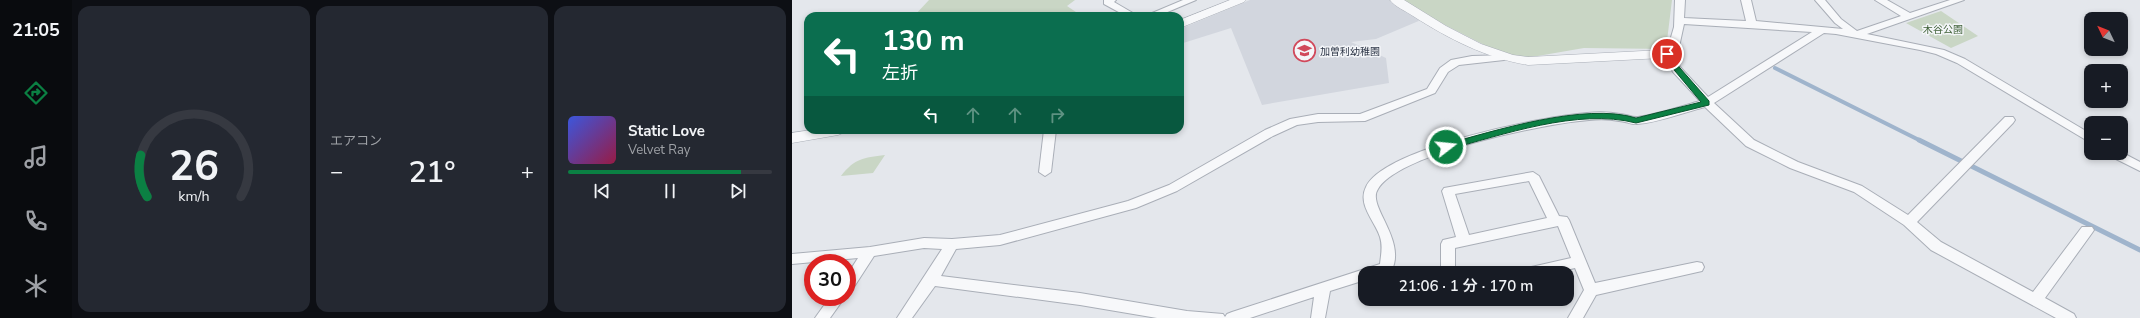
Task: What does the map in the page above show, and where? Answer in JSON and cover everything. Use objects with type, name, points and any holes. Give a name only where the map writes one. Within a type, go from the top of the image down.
[{"type":"street","points":[[1111,0],[1107,2],[1126,12]]},
{"type":"street","points":[[1160,12],[1191,0]]},
{"type":"street","points":[[1184,22],[1240,0]]},
{"type":"street","points":[[1396,0],[1436,26],[1504,57]]},
{"type":"street","points":[[792,259],[870,252],[924,243],[952,244],[1000,240],[1131,206],[1173,188],[1269,133],[1294,122],[1318,118],[1348,119],[1372,115],[1431,91],[1438,85],[1444,69],[1452,64],[1468,60],[1504,57],[1528,61],[1671,53],[1676,43],[1680,21],[1680,0]]},
{"type":"street","points":[[1746,0],[1752,24]]},
{"type":"street","points":[[1820,0],[1838,21],[1857,34]]},
{"type":"street","points":[[1880,0],[1909,17]]},
{"type":"street","points":[[1857,34],[1954,1]]},
{"type":"street","points":[[1680,21],[1823,29],[1857,34],[1940,52],[1961,61],[2084,135]]},
{"type":"street","points":[[1386,266],[1388,243],[1369,198],[1372,187],[1385,174],[1410,159],[1487,136],[1571,118],[1600,116],[1626,118],[1636,121],[1706,103],[1823,29]]},
{"type":"street","points":[[1665,54],[1706,103],[1750,143],[1794,165],[1858,189],[1909,222],[1936,246],[2069,318]]},
{"type":"street","points":[[1909,222],[2010,120]]},
{"type":"street","points":[[792,138],[815,134]]},
{"type":"street","points":[[1045,172],[1050,134]]},
{"type":"street","points":[[2127,160],[2140,167]]},
{"type":"street","points":[[1464,241],[1448,191],[1533,176],[1555,222]]},
{"type":"street","points":[[1448,266],[1448,244],[1562,220],[1591,290]]},
{"type":"street","points":[[2035,300],[2087,230]]},
{"type":"street","points":[[904,318],[931,280],[952,244]]},
{"type":"street","points":[[856,273],[870,252]]},
{"type":"street","points":[[1560,266],[1579,262]]},
{"type":"street","points":[[1575,318],[1591,290],[1697,267]]},
{"type":"street","points":[[1232,318],[1358,276]]},
{"type":"street","points":[[931,280],[1080,299],[1187,317],[1218,318]]},
{"type":"street","points":[[1318,318],[1323,288]]},
{"type":"street","points":[[822,318],[831,306]]},
{"type":"shaded area","name":"加曽利幼稚園","points":[[1250,0],[1392,0],[1421,20],[1376,39],[1351,42],[1386,58],[1389,83],[1262,105],[1231,28],[1184,43],[1184,27]]},
{"type":"green space","points":[[929,0],[1075,0],[1067,6],[1076,12],[918,12]]},
{"type":"green space","points":[[1403,0],[1672,0],[1666,49],[1584,48],[1526,58],[1498,52],[1443,24]]},
{"type":"green space","name":"木谷公園","points":[[1941,11],[1978,36],[1951,48],[1906,23]]},
{"type":"green space","points":[[885,155],[873,173],[841,176],[855,162],[871,157]]},
{"type":"waterway","points":[[1775,68],[1919,140]]},
{"type":"waterway","points":[[1919,140],[2140,250]]},
{"type":"place","name":"加曽利幼稚園","points":[[1305,51]]},
{"type":"route","points":[[1446,147],[1487,136],[1571,118],[1600,116],[1626,118],[1636,121],[1706,103],[1677,70],[1667,54]]}]
